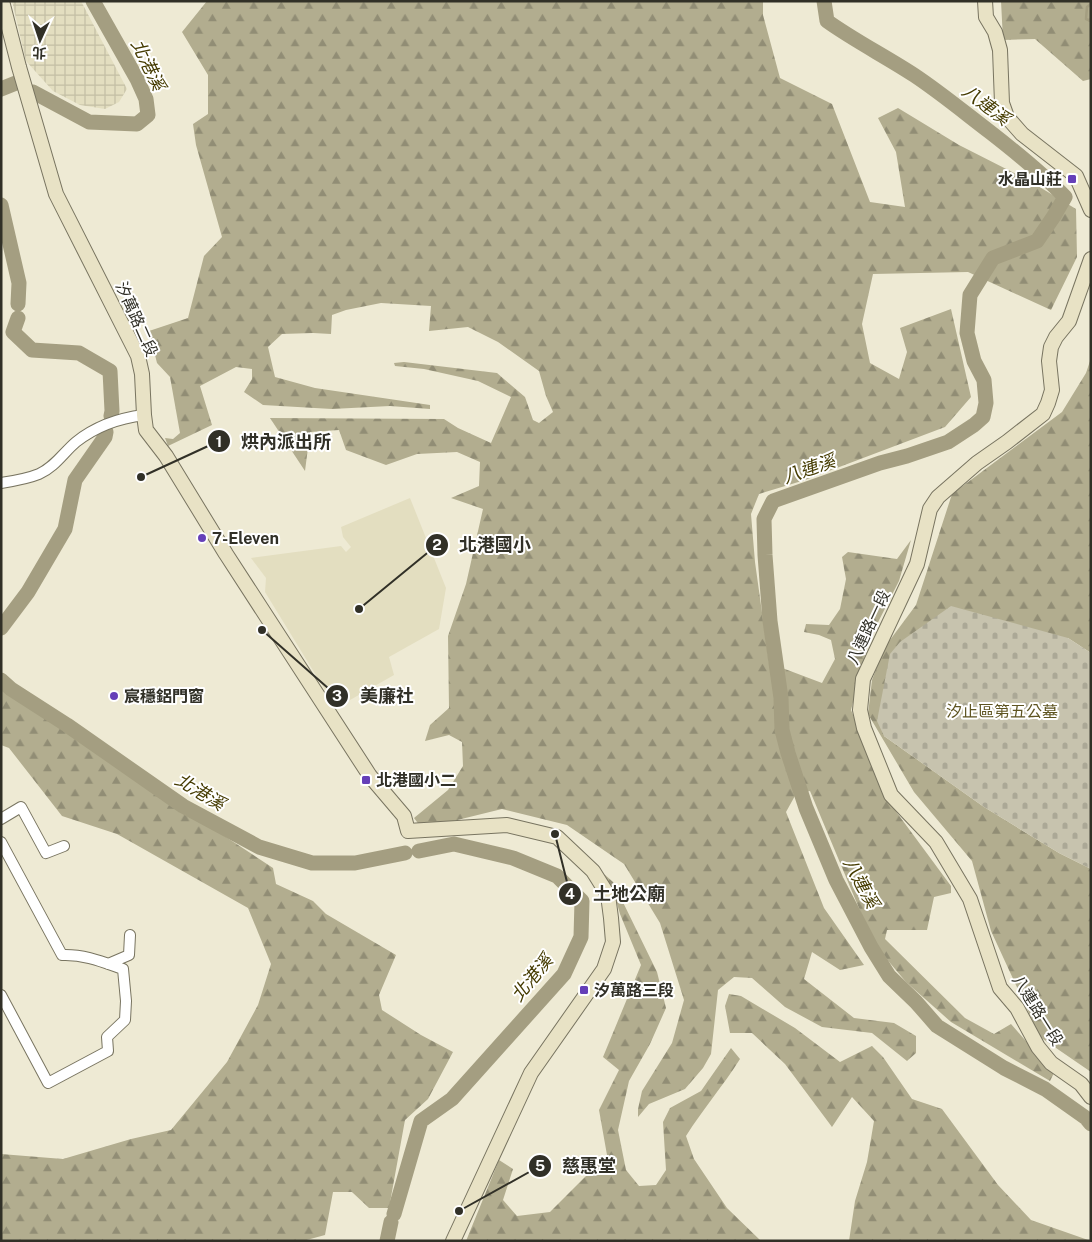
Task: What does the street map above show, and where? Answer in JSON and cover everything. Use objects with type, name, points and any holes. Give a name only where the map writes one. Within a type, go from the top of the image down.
[{"type":"street","name":"汐萬路二段","points":[[2,1],[56,194],[138,356],[142,374],[146,430],[166,456],[226,554],[370,776],[404,816],[408,831],[507,825],[557,837],[593,871],[608,895],[613,942],[604,969],[530,1073],[453,1241]]},
{"type":"street","points":[[985,1],[986,17],[995,32],[1000,50],[1002,103],[1007,118],[1022,134],[1076,176],[1091,210]]},
{"type":"street","name":"八連路一段","points":[[1091,259],[1069,321],[1050,347],[1049,361],[1052,390],[1043,414],[977,463],[938,497],[930,509],[917,564],[863,679],[860,710],[864,728],[891,795],[936,842],[970,900],[1000,988],[1017,1008],[1038,1047],[1051,1063],[1081,1084],[1091,1097]]},
{"type":"street","points":[[1,484],[39,474],[52,466],[76,442],[96,428],[126,418],[144,415]]},
{"type":"street","points":[[1,819],[21,807],[46,853],[64,846]]},
{"type":"street","points":[[1,842],[62,955],[100,960],[122,969],[126,1001],[125,1020],[107,1037],[108,1052],[48,1083],[1,995]]},
{"type":"street","points":[[108,964],[129,955],[130,935]]},
{"type":"shaded area","points":[[12,1],[81,1],[127,89],[119,102],[105,109],[80,105],[53,91],[26,61]]},
{"type":"shaded area","points":[[410,498],[446,588],[439,629],[389,657],[394,675],[336,708],[265,592],[266,578],[251,558],[341,546],[346,552],[351,547],[343,537],[341,527]]},
{"type":"green space","points":[[207,1],[763,1],[763,15],[780,78],[832,104],[870,202],[905,207],[896,152],[878,118],[898,108],[959,145],[1028,180],[1076,209],[1077,257],[1051,310],[968,272],[873,274],[862,324],[870,363],[899,379],[907,352],[900,328],[951,309],[971,397],[945,427],[805,480],[759,494],[751,514],[755,562],[769,663],[822,683],[835,659],[831,640],[804,632],[806,624],[829,625],[840,609],[846,579],[842,557],[848,552],[897,559],[911,540],[899,581],[869,640],[851,710],[889,802],[951,886],[951,893],[934,897],[927,930],[887,930],[885,939],[965,1018],[994,1034],[1011,1024],[1054,1073],[1050,1081],[951,1022],[906,982],[874,944],[810,791],[796,794],[786,812],[824,908],[864,965],[840,970],[812,952],[804,979],[854,1018],[894,1023],[916,1036],[916,1053],[907,1061],[872,1033],[822,1027],[785,1007],[752,978],[734,977],[718,990],[711,1054],[703,1068],[685,1089],[649,1104],[638,1117],[642,1091],[672,1043],[684,1000],[660,923],[624,864],[567,825],[502,809],[437,825],[420,826],[414,818],[448,790],[463,766],[462,742],[449,735],[425,741],[430,725],[449,708],[448,636],[466,584],[483,509],[451,498],[479,486],[480,462],[457,452],[417,454],[386,465],[346,450],[339,430],[310,432],[305,471],[270,418],[444,419],[458,428],[491,443],[511,397],[478,381],[424,369],[395,366],[394,363],[404,362],[497,373],[525,397],[533,420],[539,423],[553,412],[539,371],[498,342],[468,327],[429,331],[431,306],[381,303],[346,310],[332,315],[331,334],[282,334],[268,347],[275,377],[315,388],[430,405],[430,409],[390,406],[332,409],[263,405],[244,392],[252,379],[252,369],[236,367],[200,386],[212,425],[168,446],[165,438],[173,439],[180,433],[170,377],[157,363],[149,331],[188,318],[204,256],[222,237],[196,145],[193,124],[208,114],[208,75],[182,32]]},
{"type":"green space","points":[[1001,1],[1091,1],[1091,79],[1083,81],[1035,39],[1003,40]]},
{"type":"green space","points":[[1091,358],[1091,653],[1068,638],[884,736],[984,807],[1059,853],[1091,869],[1091,1072],[1040,1037],[991,931],[972,861],[914,792],[868,714],[872,680],[884,648],[916,605],[952,494],[1062,412],[1086,373]]},
{"type":"green space","name":"汐止區第五公墓","points":[[951,606],[1068,638],[1091,653],[1091,869],[1059,853],[984,807],[884,736],[877,721],[890,654],[900,642]]},
{"type":"green space","points":[[1,689],[273,868],[276,884],[313,901],[326,914],[396,955],[379,995],[382,1010],[421,1035],[453,1052],[428,1099],[405,1120],[389,1208],[369,1208],[352,1192],[333,1192],[325,1235],[303,1241],[1,1241],[1,1154],[63,1159],[131,1139],[171,1130],[227,1062],[258,1005],[271,964],[248,908],[117,834],[62,816],[9,748],[1,745]]},
{"type":"green space","points":[[604,874],[613,882],[657,972],[666,1008],[650,1044],[629,1081],[618,1130],[626,1170],[639,1186],[656,1185],[666,1170],[663,1122],[670,1108],[701,1091],[731,1048],[740,1059],[686,1136],[694,1159],[727,1208],[761,1241],[466,1241],[499,1160],[513,1169],[503,1200],[517,1216],[550,1212],[607,1155],[599,1110],[619,1070],[603,1057],[641,965],[620,914],[614,893]]},
{"type":"green space","points":[[729,994],[741,996],[795,1028],[840,1062],[872,1046],[883,1057],[912,1099],[942,1109],[998,1185],[1031,1220],[1091,1241],[849,1241],[855,1201],[867,1162],[874,1121],[852,1097],[832,1127],[785,1064],[752,1033],[730,1033],[725,1006]]},
{"type":"waterway","name":"北港溪","points":[[33,92],[89,122],[137,124],[148,115],[146,99],[137,79],[93,1]]},
{"type":"waterway","name":"八連溪","points":[[824,1],[827,21],[934,89],[1020,155],[1065,197],[1037,241],[993,258],[970,295],[967,333],[974,361],[984,380],[986,403],[983,417],[948,442],[880,463],[773,501],[764,519],[765,555],[770,621],[781,698],[782,730],[806,808],[836,880],[871,947],[889,976],[937,1026],[1004,1068],[1045,1089],[1086,1118],[1091,1124]]},
{"type":"waterway","points":[[1091,4],[1087,7],[1086,19],[1091,21]]},
{"type":"waterway","name":"北港溪","points":[[1,89],[16,83]]},
{"type":"waterway","name":"北港溪","points":[[1,205],[19,283],[18,304]]},
{"type":"waterway","name":"北港溪","points":[[18,318],[13,332],[32,350],[79,353],[110,371],[111,416]]},
{"type":"waterway","name":"北港溪","points":[[1,628],[28,592],[65,529],[75,480],[105,437],[106,432]]},
{"type":"waterway","name":"北港溪","points":[[1,680],[11,689],[67,725],[183,806],[259,847],[312,863],[355,863],[405,853]]},
{"type":"waterway","name":"北港溪","points":[[394,1214],[421,1121],[452,1099],[564,974],[581,937],[582,901],[557,876],[513,858],[454,844],[419,851]]},
{"type":"waterway","name":"北港溪","points":[[387,1241],[391,1222]]},
{"type":"place","name":"水晶山莊","points":[[1072,179]]},
{"type":"place","name":"烘內派出所","points":[[141,477]]},
{"type":"place","name":"7-Eleven","points":[[202,538]]},
{"type":"place","name":"北港國小","points":[[359,609]]},
{"type":"place","name":"美廉社","points":[[262,630]]},
{"type":"place","name":"宸穩鋁門窗","points":[[114,696]]},
{"type":"place","name":"北港國小二","points":[[366,780]]},
{"type":"place","name":"土地公廟","points":[[555,834]]},
{"type":"place","name":"汐萬路三段","points":[[584,990]]},
{"type":"place","name":"慈惠堂","points":[[459,1211]]}]
